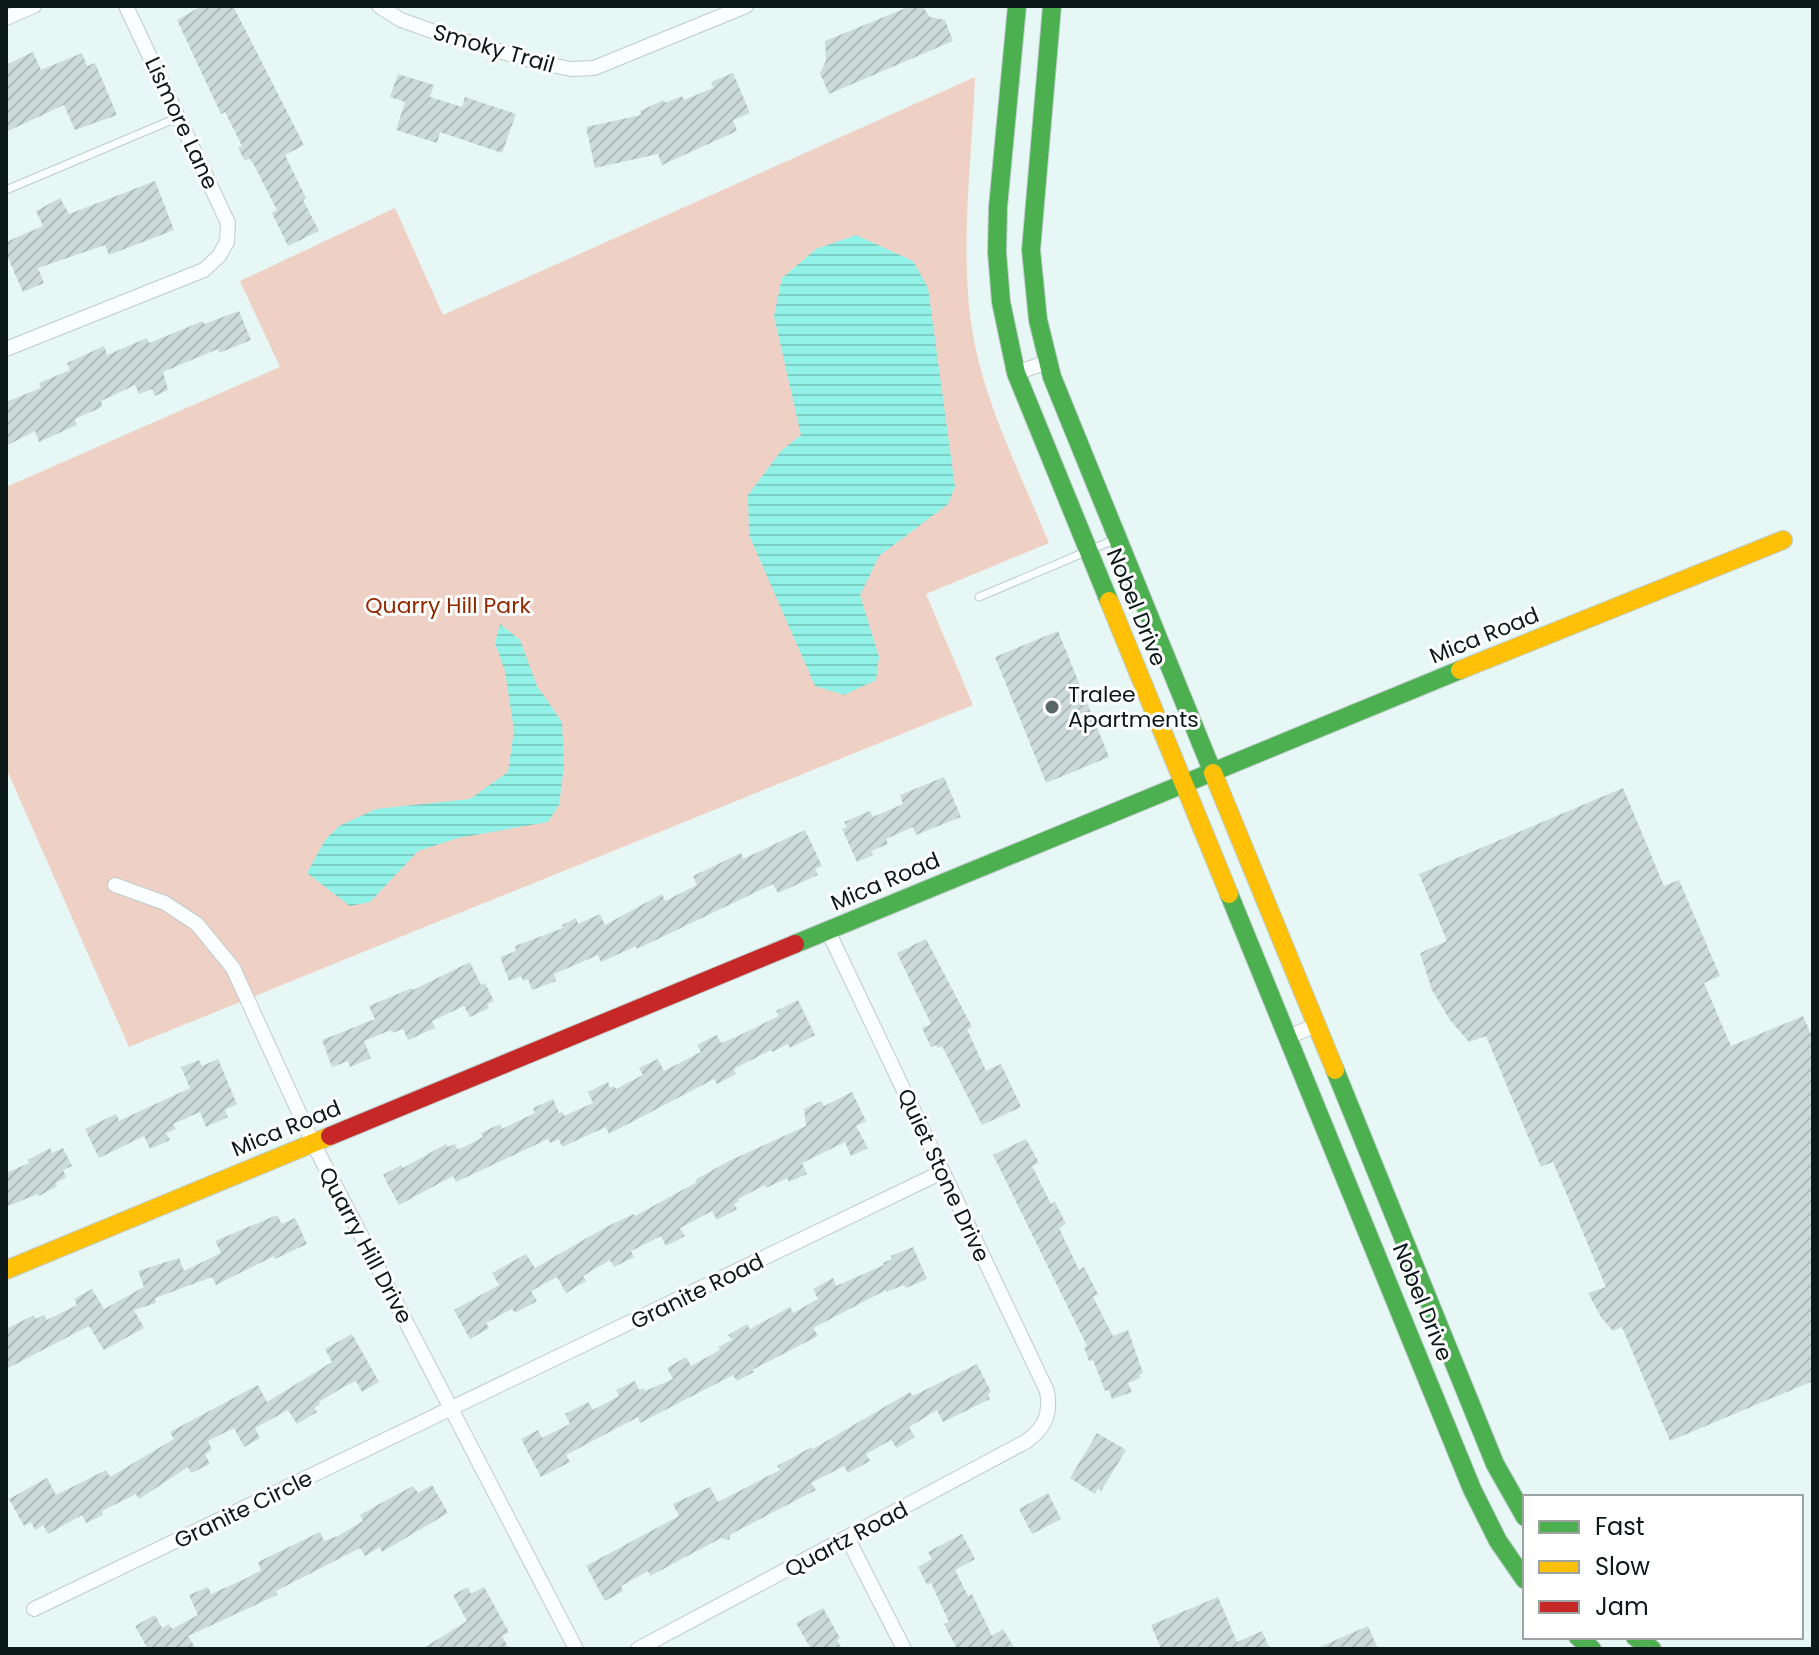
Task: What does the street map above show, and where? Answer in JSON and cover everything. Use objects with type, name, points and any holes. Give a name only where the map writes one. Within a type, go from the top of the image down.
[{"type":"street","points":[[6,18],[34,6]]},
{"type":"street","name":"Lismore Lane","points":[[6,349],[204,270],[219,256],[227,242],[228,223],[126,6]]},
{"type":"street","name":"Smoky Trail","points":[[379,6],[401,20],[443,35],[571,69],[594,68],[746,6]]},
{"type":"street","name":"Nobel Drive","points":[[1017,6],[998,207],[997,252],[1001,302],[1016,373],[1472,1489],[1498,1541],[1523,1577]]},
{"type":"street","name":"Nobel Drive","points":[[1052,6],[1031,250],[1038,320],[1048,362],[1495,1464],[1523,1513]]},
{"type":"street","points":[[1016,373],[1048,362]]},
{"type":"street","name":"Mica Road","points":[[6,1270],[1183,783],[1783,540]]},
{"type":"street","name":"Quarry Hill Drive","points":[[115,885],[165,903],[197,924],[233,968],[313,1143],[576,1649]]},
{"type":"street","name":"Quiet Stone Drive","points":[[828,931],[1047,1391],[1050,1405],[1047,1420]]},
{"type":"street","points":[[1288,1037],[1316,1025]]},
{"type":"street","name":"Granite Road","points":[[453,1409],[942,1172]]},
{"type":"street","name":"Granite Circle","points":[[34,1609],[453,1409]]},
{"type":"street","name":"Quartz Road","points":[[638,1649],[1027,1441],[1047,1420]]},
{"type":"street","points":[[848,1539],[904,1649]]},
{"type":"lane","points":[[6,190],[179,117]]},
{"type":"lane","points":[[979,597],[1118,538]]},
{"type":"green space","name":"Quarry Hill Park","points":[[975,77],[967,231],[971,323],[976,352],[993,408],[1049,543],[926,594],[973,705],[129,1047],[6,768],[6,487],[280,367],[240,281],[395,208],[443,315]]},
{"type":"water","points":[[856,235],[913,261],[928,288],[955,487],[948,504],[879,556],[860,595],[879,657],[876,680],[844,695],[815,686],[749,535],[748,495],[781,451],[801,435],[774,316],[782,278],[816,249]]},
{"type":"water","points":[[500,624],[520,640],[537,686],[562,722],[564,766],[559,805],[548,822],[458,838],[418,851],[370,902],[350,906],[307,873],[325,840],[339,826],[376,809],[470,799],[508,772],[514,730],[505,671],[495,643]]},
{"type":"building","points":[[202,6],[233,6],[304,145],[285,155],[319,231],[288,246],[272,213],[277,210],[254,165],[249,158],[245,161],[238,148],[242,146],[225,112],[221,114],[177,20]]},
{"type":"building","points":[[911,6],[922,6],[930,17],[945,20],[953,41],[829,94],[820,73],[826,61],[825,41]]},
{"type":"building","points":[[33,52],[41,70],[82,53],[87,66],[95,63],[117,115],[75,130],[64,105],[6,132],[6,65]]},
{"type":"building","points":[[733,73],[750,113],[733,120],[737,131],[662,165],[658,154],[595,168],[586,127],[641,115],[640,111],[664,100],[665,103],[682,96],[684,100],[713,88],[711,82]]},
{"type":"building","points":[[398,74],[434,85],[430,97],[462,107],[465,97],[516,114],[502,153],[440,132],[437,143],[396,130],[405,102],[390,97]]},
{"type":"building","points":[[155,181],[174,230],[109,255],[105,245],[38,268],[44,283],[23,292],[6,253],[6,242],[43,226],[36,211],[60,198],[69,214]]},
{"type":"building","points":[[239,311],[251,340],[219,353],[218,349],[163,372],[168,390],[155,396],[152,389],[139,394],[135,385],[101,401],[102,407],[75,419],[77,425],[39,442],[35,431],[6,446],[6,402],[41,388],[39,383],[70,370],[67,363],[104,346],[107,355],[147,338],[149,343],[203,321],[204,324]]},
{"type":"building","name":"Tralee Apartments","points":[[1058,631],[1109,757],[1046,783],[995,657]]},
{"type":"building","points":[[944,777],[961,817],[916,835],[913,827],[886,839],[888,844],[871,851],[873,855],[857,862],[842,829],[847,827],[844,822],[870,811],[873,817],[903,804],[900,795]]},
{"type":"building","points":[[1623,788],[1664,886],[1679,880],[1720,976],[1704,983],[1731,1046],[1803,1016],[1813,1038],[1813,1381],[1670,1441],[1622,1327],[1613,1331],[1588,1293],[1606,1287],[1553,1162],[1541,1167],[1486,1036],[1469,1042],[1450,1020],[1432,990],[1420,953],[1447,941],[1419,874]]},
{"type":"building","points":[[805,830],[822,866],[815,869],[818,875],[778,893],[773,884],[637,949],[636,946],[601,962],[598,955],[554,974],[556,981],[532,990],[528,979],[523,981],[521,976],[509,981],[500,957],[516,951],[515,946],[563,928],[562,925],[576,918],[578,924],[600,914],[605,925],[662,894],[665,901],[697,885],[693,876],[741,853],[743,859]]},
{"type":"building","points":[[926,939],[972,1027],[967,1029],[986,1071],[1001,1064],[1021,1107],[982,1125],[942,1046],[931,1047],[922,1028],[931,1024],[897,953]]},
{"type":"building","points":[[470,962],[481,985],[485,983],[494,1001],[487,1004],[489,1008],[470,1017],[464,1006],[432,1021],[435,1028],[408,1040],[403,1029],[392,1033],[391,1030],[364,1041],[371,1058],[350,1067],[348,1061],[332,1067],[322,1040],[375,1019],[369,1006],[413,990]]},
{"type":"building","points":[[798,1000],[815,1035],[790,1048],[788,1044],[771,1050],[734,1069],[736,1074],[717,1084],[714,1079],[609,1134],[606,1127],[562,1147],[559,1139],[550,1143],[548,1139],[456,1182],[453,1176],[399,1205],[383,1175],[401,1165],[403,1168],[446,1144],[448,1147],[455,1144],[458,1150],[483,1137],[481,1133],[500,1124],[502,1129],[535,1113],[533,1108],[553,1099],[559,1113],[562,1112],[564,1116],[593,1103],[588,1092],[608,1082],[610,1088],[614,1086],[616,1089],[643,1075],[639,1068],[658,1059],[664,1071],[701,1052],[697,1045],[717,1035],[721,1043],[738,1036],[779,1016],[776,1011]]},
{"type":"building","points":[[218,1059],[237,1104],[225,1110],[228,1117],[206,1127],[200,1112],[173,1124],[176,1129],[166,1133],[170,1140],[150,1149],[144,1136],[99,1158],[85,1129],[116,1114],[119,1121],[190,1088],[181,1067],[199,1060],[202,1066]]},
{"type":"building","points":[[852,1092],[866,1121],[856,1126],[868,1148],[851,1156],[845,1142],[802,1163],[807,1174],[789,1182],[787,1178],[766,1188],[765,1185],[738,1199],[734,1204],[737,1209],[717,1220],[712,1211],[680,1228],[685,1236],[666,1246],[661,1236],[631,1251],[634,1257],[614,1267],[610,1260],[583,1276],[586,1281],[566,1293],[557,1277],[531,1291],[537,1301],[515,1313],[512,1309],[486,1323],[489,1328],[470,1339],[454,1310],[499,1285],[492,1273],[526,1254],[535,1268],[606,1227],[635,1216],[697,1182],[695,1180],[729,1161],[806,1126],[804,1109],[821,1101],[824,1106]]},
{"type":"building","points":[[1026,1139],[1039,1163],[1032,1166],[1051,1204],[1055,1202],[1066,1224],[1059,1228],[1079,1270],[1084,1267],[1098,1294],[1093,1297],[1113,1336],[1128,1330],[1143,1373],[1139,1375],[1140,1378],[1128,1383],[1132,1392],[1112,1399],[1109,1390],[1105,1391],[1093,1360],[1089,1361],[1084,1347],[1087,1346],[993,1155]]},
{"type":"building","points":[[50,1148],[52,1153],[63,1148],[72,1166],[63,1170],[66,1177],[39,1196],[6,1207],[6,1173],[29,1163],[28,1160]]},
{"type":"building","points":[[277,1215],[282,1224],[295,1218],[307,1244],[275,1259],[274,1256],[216,1285],[212,1277],[155,1298],[156,1303],[134,1310],[144,1328],[104,1350],[89,1326],[6,1369],[6,1329],[34,1315],[36,1319],[44,1315],[47,1320],[77,1305],[74,1299],[92,1289],[104,1309],[144,1287],[138,1271],[179,1258],[184,1271],[221,1253],[215,1241]]},
{"type":"building","points":[[913,1247],[927,1279],[906,1288],[904,1285],[886,1290],[813,1328],[818,1336],[737,1381],[733,1375],[640,1423],[638,1417],[566,1455],[570,1462],[541,1477],[521,1439],[538,1430],[542,1438],[570,1424],[565,1414],[588,1402],[593,1410],[619,1396],[616,1390],[635,1381],[639,1390],[644,1388],[645,1391],[673,1379],[667,1368],[686,1357],[691,1366],[720,1350],[718,1347],[732,1340],[728,1335],[747,1324],[750,1329],[790,1307],[793,1313],[818,1299],[813,1289],[833,1278],[836,1286],[884,1265],[892,1259],[891,1256]]},
{"type":"building","points":[[352,1334],[379,1382],[362,1392],[356,1381],[345,1386],[319,1402],[314,1408],[317,1412],[297,1424],[288,1410],[255,1428],[260,1438],[244,1447],[234,1428],[208,1441],[212,1450],[205,1454],[210,1464],[191,1473],[188,1467],[139,1499],[136,1494],[86,1523],[82,1515],[48,1534],[43,1525],[35,1530],[31,1522],[24,1526],[9,1499],[47,1478],[56,1495],[106,1470],[110,1477],[174,1439],[170,1432],[258,1385],[267,1402],[332,1362],[325,1349]]},
{"type":"building","points":[[977,1364],[991,1392],[988,1394],[990,1399],[943,1422],[937,1410],[909,1427],[915,1437],[897,1448],[891,1440],[866,1454],[870,1461],[848,1473],[844,1466],[811,1483],[816,1490],[731,1534],[729,1540],[721,1538],[650,1576],[648,1571],[621,1586],[623,1591],[605,1601],[586,1566],[679,1516],[673,1504],[710,1487],[718,1502],[780,1470],[777,1466],[813,1449],[910,1392],[913,1396]]},
{"type":"building","points":[[1097,1433],[1126,1450],[1101,1491],[1098,1488],[1095,1494],[1070,1478]]},
{"type":"building","points":[[432,1485],[448,1513],[382,1552],[380,1547],[365,1556],[360,1548],[276,1591],[277,1595],[188,1636],[196,1649],[148,1649],[135,1626],[155,1615],[162,1628],[169,1624],[172,1629],[198,1615],[189,1595],[208,1587],[211,1594],[245,1579],[261,1570],[258,1562],[320,1532],[324,1541],[338,1536],[363,1521],[360,1515],[383,1502],[413,1486],[418,1493]]},
{"type":"building","points":[[1048,1493],[1061,1519],[1032,1534],[1019,1509]]},
{"type":"building","points":[[962,1534],[975,1559],[955,1570],[968,1596],[972,1594],[992,1636],[1003,1629],[1015,1649],[957,1649],[944,1624],[949,1622],[931,1583],[927,1585],[918,1567],[932,1559],[928,1552]]},
{"type":"building","points":[[468,1587],[471,1594],[484,1587],[509,1632],[502,1636],[509,1649],[422,1649],[467,1621],[453,1595]]},
{"type":"building","points":[[1218,1597],[1237,1642],[1262,1631],[1270,1649],[1161,1649],[1151,1625]]},
{"type":"building","points":[[823,1608],[840,1638],[837,1640],[842,1649],[811,1649],[796,1623]]},
{"type":"building","points":[[1368,1626],[1378,1649],[1315,1649]]},
{"type":"traffic: fast","points":[[1017,6],[998,207],[997,252],[1001,302],[1016,373],[1109,601]]},
{"type":"traffic: fast","points":[[1052,6],[1031,250],[1038,320],[1052,377],[1213,773]]},
{"type":"traffic: fast","points":[[795,944],[1460,670]]},
{"type":"traffic: fast","points":[[1229,894],[1472,1489],[1498,1541],[1523,1577]]},
{"type":"traffic: fast","points":[[1335,1070],[1495,1464],[1523,1513]]},
{"type":"traffic: fast","points":[[1580,1639],[1592,1649]]},
{"type":"traffic: fast","points":[[1638,1639],[1652,1649]]},
{"type":"traffic: slow","points":[[1460,670],[1783,540]]},
{"type":"traffic: slow","points":[[1109,601],[1229,894]]},
{"type":"traffic: slow","points":[[1213,773],[1335,1070]]},
{"type":"traffic: slow","points":[[6,1270],[330,1136]]},
{"type":"traffic: jam","points":[[330,1136],[795,944]]},
{"type":"place","name":"Tralee Apartments","points":[[1052,707]]}]
